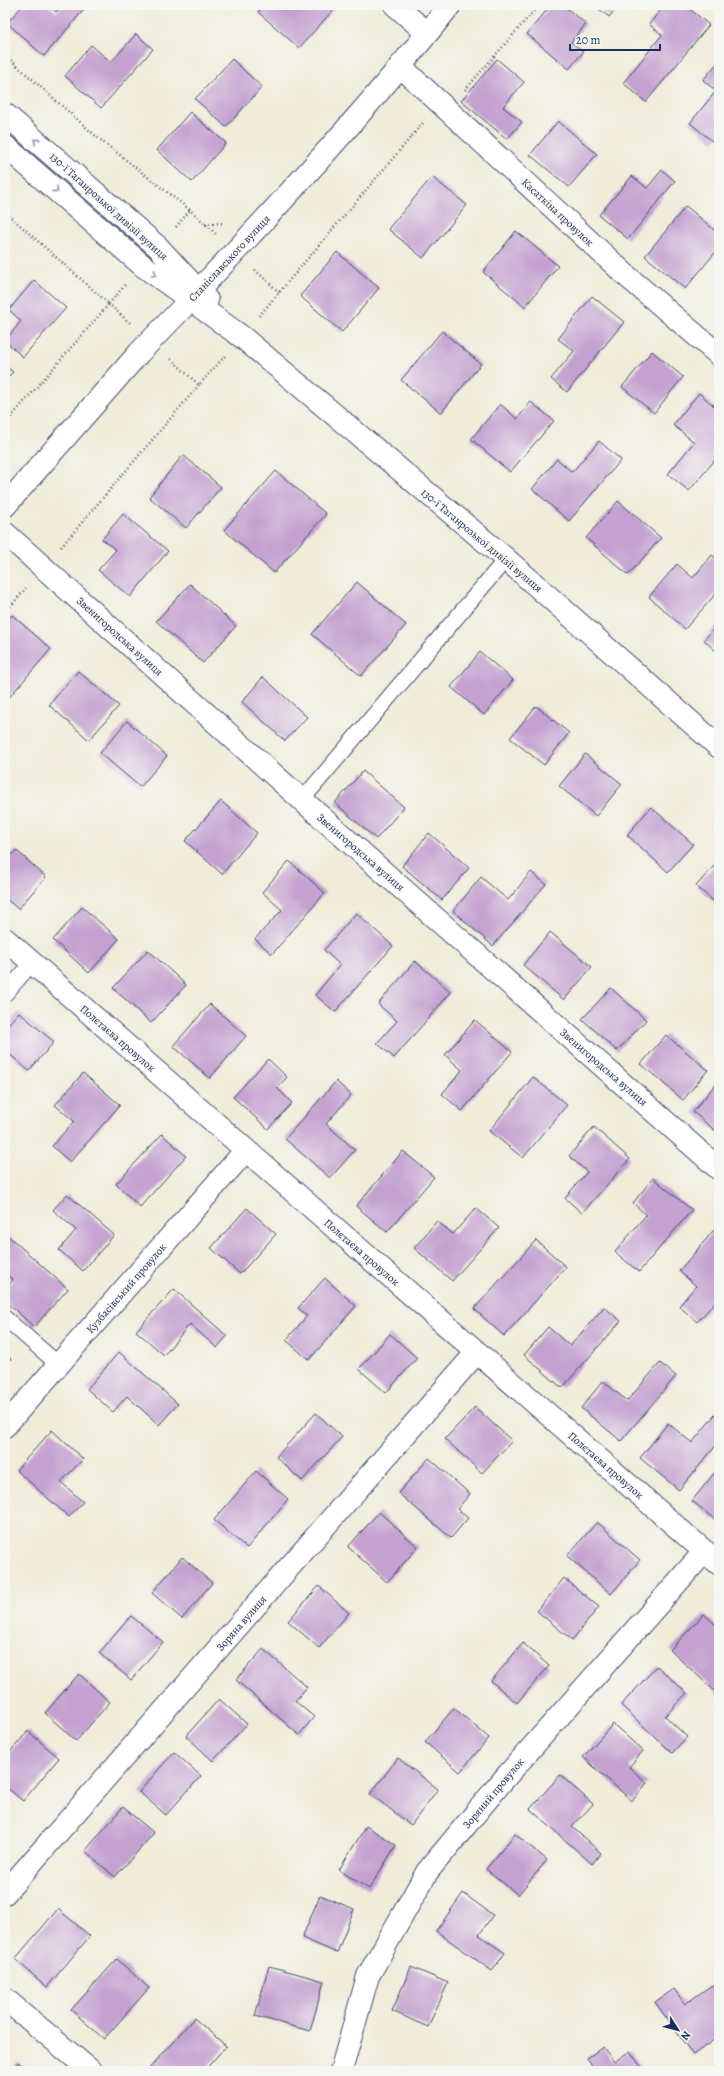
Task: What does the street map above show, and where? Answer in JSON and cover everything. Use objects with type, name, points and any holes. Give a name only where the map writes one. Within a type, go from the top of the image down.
[{"type":"street","points":[[394,5],[427,34]]},
{"type":"street","name":"Станіславського вулиця","points":[[5,506],[139,353],[265,221],[400,66],[450,5]]},
{"type":"street","name":"Касаткіна провулок","points":[[400,66],[629,278],[719,355]]},
{"type":"street","name":"130-ї Таганрозької дивізії вулиця","points":[[5,114],[158,247],[194,295]]},
{"type":"street","name":"130-ї Таганрозької дивізії вулиця","points":[[5,146],[142,265],[194,295],[506,559],[719,747]]},
{"type":"street","name":"Звенигородська вулиця","points":[[5,533],[302,800],[719,1169]]},
{"type":"street","name":"Полєтаєва провулок","points":[[5,939],[712,1558]]},
{"type":"street","name":"Кузбасівський провулок","points":[[5,1426],[246,1150]]},
{"type":"street","name":"Зоряна вулиця","points":[[5,1893],[477,1352]]},
{"type":"street","name":"Зоряний провулок","points":[[341,2071],[368,1976],[427,1872],[504,1779],[712,1558]]},
{"type":"street","points":[[5,1999],[91,2071]]},
{"type":"lane","points":[[302,800],[506,559]]},
{"type":"lane","points":[[5,994],[32,963]]},
{"type":"lane","points":[[5,1318],[59,1365]]},
{"type":"path","points":[[242,337],[440,103],[467,90],[539,5]]},
{"type":"path","points":[[5,54],[98,138],[190,210]]},
{"type":"path","points":[[5,212],[109,304],[5,424]]},
{"type":"path","points":[[5,613],[199,385]]},
{"type":"building","points":[[23,5],[48,5],[56,12],[63,5],[88,5],[44,56],[7,23]]},
{"type":"building","points":[[265,5],[329,5],[334,9],[299,48],[258,12]]},
{"type":"building","points":[[551,5],[563,5],[586,24],[571,42],[583,52],[569,69],[527,34]]},
{"type":"building","points":[[594,5],[619,5],[609,17]]},
{"type":"building","points":[[665,5],[685,5],[709,25],[646,102],[623,83],[662,35],[649,24]]},
{"type":"building","points":[[136,34],[153,49],[101,108],[65,76],[91,45],[111,62]]},
{"type":"building","points":[[232,59],[262,87],[226,127],[195,99]]},
{"type":"building","points":[[497,59],[524,82],[503,107],[522,122],[507,139],[461,101]]},
{"type":"building","points":[[719,61],[719,135],[713,142],[690,123],[716,91],[703,80]]},
{"type":"building","points":[[190,112],[226,143],[192,182],[157,150]]},
{"type":"building","points":[[558,121],[597,154],[569,187],[530,155]]},
{"type":"building","points":[[662,170],[675,181],[628,239],[599,215],[632,176],[647,188]]},
{"type":"building","points":[[432,177],[467,205],[423,258],[388,229]]},
{"type":"building","points":[[686,206],[719,234],[719,248],[685,289],[645,256]]},
{"type":"building","points":[[516,231],[558,266],[525,307],[483,272]]},
{"type":"building","points":[[337,252],[379,288],[342,332],[300,296]]},
{"type":"building","points":[[34,280],[66,308],[23,357],[5,341],[21,321],[9,310]]},
{"type":"building","points":[[592,296],[624,322],[567,392],[551,379],[574,351],[558,339]]},
{"type":"building","points":[[442,331],[481,364],[441,413],[401,380]]},
{"type":"building","points":[[652,351],[683,377],[654,413],[622,387]]},
{"type":"building","points":[[5,365],[13,372],[5,380]]},
{"type":"building","points":[[699,393],[719,410],[719,455],[689,491],[668,474],[694,442],[673,425]]},
{"type":"building","points":[[531,402],[554,421],[510,472],[471,439],[500,404],[517,419]]},
{"type":"building","points":[[599,441],[621,460],[569,521],[532,489],[557,459],[572,472]]},
{"type":"building","points":[[183,455],[221,487],[186,528],[149,497]]},
{"type":"building","points":[[276,471],[326,514],[274,573],[224,530]]},
{"type":"building","points":[[618,501],[661,538],[628,575],[586,538]]},
{"type":"building","points":[[123,514],[168,551],[130,597],[98,570],[116,550],[102,539]]},
{"type":"building","points":[[712,555],[719,561],[719,590],[685,629],[649,597],[677,564],[693,578]]},
{"type":"building","points":[[357,582],[406,625],[361,676],[312,634]]},
{"type":"building","points":[[190,584],[236,626],[203,663],[156,621]]},
{"type":"building","points":[[12,615],[51,649],[5,702],[5,623]]},
{"type":"building","points":[[719,623],[719,654],[704,640]]},
{"type":"building","points":[[480,652],[513,680],[484,715],[451,687]]},
{"type":"building","points":[[78,671],[119,706],[89,740],[49,705]]},
{"type":"building","points":[[263,677],[307,717],[285,741],[242,702]]},
{"type":"building","points":[[536,706],[569,733],[544,765],[510,738]]},
{"type":"building","points":[[127,721],[167,756],[140,787],[100,753]]},
{"type":"building","points":[[585,754],[622,784],[596,816],[559,786]]},
{"type":"building","points":[[363,771],[404,807],[376,839],[335,803]]},
{"type":"building","points":[[221,801],[257,833],[222,874],[185,841]]},
{"type":"building","points":[[651,807],[693,844],[668,872],[627,835]]},
{"type":"building","points":[[429,833],[469,868],[442,900],[402,866]]},
{"type":"building","points":[[16,850],[46,877],[18,909],[5,898],[5,863]]},
{"type":"building","points":[[289,861],[325,893],[272,954],[255,939],[282,910],[262,892]]},
{"type":"building","points":[[714,866],[719,870],[719,906],[696,886]]},
{"type":"building","points":[[531,872],[546,884],[493,946],[453,911],[481,877],[508,900]]},
{"type":"building","points":[[82,907],[119,939],[89,973],[53,940]]},
{"type":"building","points":[[356,913],[393,946],[335,1012],[315,995],[340,965],[324,950]]},
{"type":"building","points":[[550,932],[592,967],[564,1000],[523,965]]},
{"type":"building","points":[[148,950],[186,985],[151,1023],[113,988]]},
{"type":"building","points":[[415,961],[451,992],[394,1058],[377,1043],[397,1021],[378,1004]]},
{"type":"building","points":[[611,988],[646,1020],[617,1051],[582,1019]]},
{"type":"building","points":[[210,1004],[246,1036],[210,1078],[173,1046]]},
{"type":"building","points":[[19,1012],[54,1042],[29,1071],[5,1050],[5,1028]]},
{"type":"building","points":[[475,1020],[512,1052],[462,1111],[442,1094],[462,1070],[445,1055]]},
{"type":"building","points":[[666,1035],[708,1070],[683,1100],[641,1064]]},
{"type":"building","points":[[268,1059],[287,1077],[277,1088],[292,1103],[268,1129],[233,1097]]},
{"type":"building","points":[[83,1073],[120,1105],[70,1162],[52,1146],[74,1121],[55,1105]]},
{"type":"building","points":[[533,1077],[567,1105],[523,1158],[489,1131]]},
{"type":"building","points":[[719,1080],[719,1134],[693,1112]]},
{"type":"building","points":[[336,1081],[351,1095],[326,1124],[355,1150],[330,1178],[285,1139]]},
{"type":"building","points":[[594,1127],[630,1159],[582,1213],[565,1198],[587,1172],[569,1156]]},
{"type":"building","points":[[162,1134],[186,1156],[140,1207],[116,1184]]},
{"type":"building","points":[[403,1151],[434,1177],[387,1232],[356,1206]]},
{"type":"building","points":[[653,1178],[692,1210],[639,1272],[615,1252],[646,1215],[633,1203]]},
{"type":"building","points":[[67,1194],[114,1235],[83,1271],[59,1250],[76,1230],[53,1210]]},
{"type":"building","points":[[247,1208],[276,1234],[240,1274],[211,1248]]},
{"type":"building","points":[[476,1208],[499,1228],[452,1281],[414,1248],[437,1221],[453,1234]]},
{"type":"building","points":[[714,1230],[719,1234],[719,1298],[697,1322],[679,1306],[696,1286],[679,1271]]},
{"type":"building","points":[[5,1233],[68,1289],[34,1327],[5,1301],[5,1289],[13,1280],[5,1273]]},
{"type":"building","points":[[536,1240],[566,1267],[504,1336],[474,1309]]},
{"type":"building","points":[[325,1278],[356,1306],[309,1360],[286,1340],[307,1316],[298,1308]]},
{"type":"building","points":[[174,1289],[227,1336],[217,1348],[190,1324],[164,1355],[136,1331]]},
{"type":"building","points":[[604,1307],[621,1321],[562,1388],[524,1355],[548,1327],[570,1346]]},
{"type":"building","points":[[390,1334],[417,1358],[386,1393],[359,1369]]},
{"type":"building","points":[[119,1352],[178,1404],[159,1425],[127,1396],[113,1412],[87,1389]]},
{"type":"building","points":[[5,1354],[11,1359],[5,1366]]},
{"type":"building","points":[[660,1363],[676,1376],[621,1441],[581,1408],[603,1381],[627,1401]]},
{"type":"building","points":[[475,1407],[512,1441],[482,1473],[445,1439]]},
{"type":"building","points":[[719,1410],[719,1442],[679,1490],[640,1458],[668,1423],[692,1443]]},
{"type":"building","points":[[316,1413],[342,1437],[302,1481],[276,1457]]},
{"type":"building","points":[[52,1430],[83,1459],[61,1482],[83,1502],[69,1517],[16,1470]]},
{"type":"building","points":[[429,1458],[470,1494],[457,1509],[468,1518],[451,1538],[398,1493]]},
{"type":"building","points":[[719,1467],[719,1523],[692,1501]]},
{"type":"building","points":[[256,1471],[288,1499],[247,1548],[214,1520]]},
{"type":"building","points":[[379,1512],[418,1547],[387,1582],[348,1547]]},
{"type":"building","points":[[597,1522],[640,1560],[611,1594],[567,1556]]},
{"type":"building","points":[[182,1557],[212,1583],[182,1619],[152,1593]]},
{"type":"building","points":[[564,1578],[599,1607],[572,1640],[537,1611]]},
{"type":"building","points":[[319,1586],[349,1613],[319,1648],[288,1621]]},
{"type":"building","points":[[704,1614],[719,1628],[719,1663],[717,1666],[719,1668],[719,1695],[670,1650]]},
{"type":"building","points":[[131,1616],[163,1642],[131,1680],[99,1653]]},
{"type":"building","points":[[523,1643],[549,1666],[517,1703],[491,1681]]},
{"type":"building","points":[[263,1649],[307,1687],[295,1701],[314,1717],[299,1735],[236,1680]]},
{"type":"building","points":[[657,1666],[687,1693],[665,1716],[687,1737],[672,1753],[621,1705]]},
{"type":"building","points":[[79,1674],[110,1702],[76,1741],[45,1713]]},
{"type":"building","points":[[219,1699],[247,1724],[213,1761],[186,1736]]},
{"type":"building","points":[[454,1708],[489,1738],[460,1772],[425,1742]]},
{"type":"building","points":[[613,1724],[643,1751],[629,1767],[647,1783],[632,1801],[583,1757]]},
{"type":"building","points":[[28,1731],[59,1758],[23,1801],[5,1786],[5,1758]]},
{"type":"building","points":[[174,1752],[201,1776],[166,1815],[139,1792]]},
{"type":"building","points":[[398,1758],[438,1789],[411,1825],[370,1794]]},
{"type":"building","points":[[560,1775],[593,1804],[572,1827],[601,1853],[592,1864],[530,1809]]},
{"type":"building","points":[[123,1807],[154,1833],[115,1877],[85,1851]]},
{"type":"building","points":[[366,1826],[396,1845],[369,1889],[339,1870]]},
{"type":"building","points":[[515,1834],[547,1860],[518,1895],[486,1869]]},
{"type":"building","points":[[463,1893],[493,1915],[479,1935],[505,1953],[492,1971],[436,1931]]},
{"type":"building","points":[[320,1895],[354,1909],[337,1953],[302,1938]]},
{"type":"building","points":[[58,1909],[90,1936],[47,1987],[15,1959]]},
{"type":"building","points":[[117,1959],[149,1988],[104,2039],[71,2010]]},
{"type":"building","points":[[269,1966],[324,1981],[310,2031],[255,2016]]},
{"type":"building","points":[[411,1967],[448,1983],[428,2027],[392,2011]]},
{"type":"building","points":[[712,1985],[719,1994],[719,2036],[693,2055],[655,2002],[674,1989],[685,2004]]},
{"type":"building","points":[[194,2018],[226,2046],[204,2071],[147,2071]]},
{"type":"building","points":[[603,2047],[614,2062],[630,2051],[644,2071],[596,2071],[587,2058]]},
{"type":"building","points":[[18,2062],[29,2071],[10,2071]]}]
